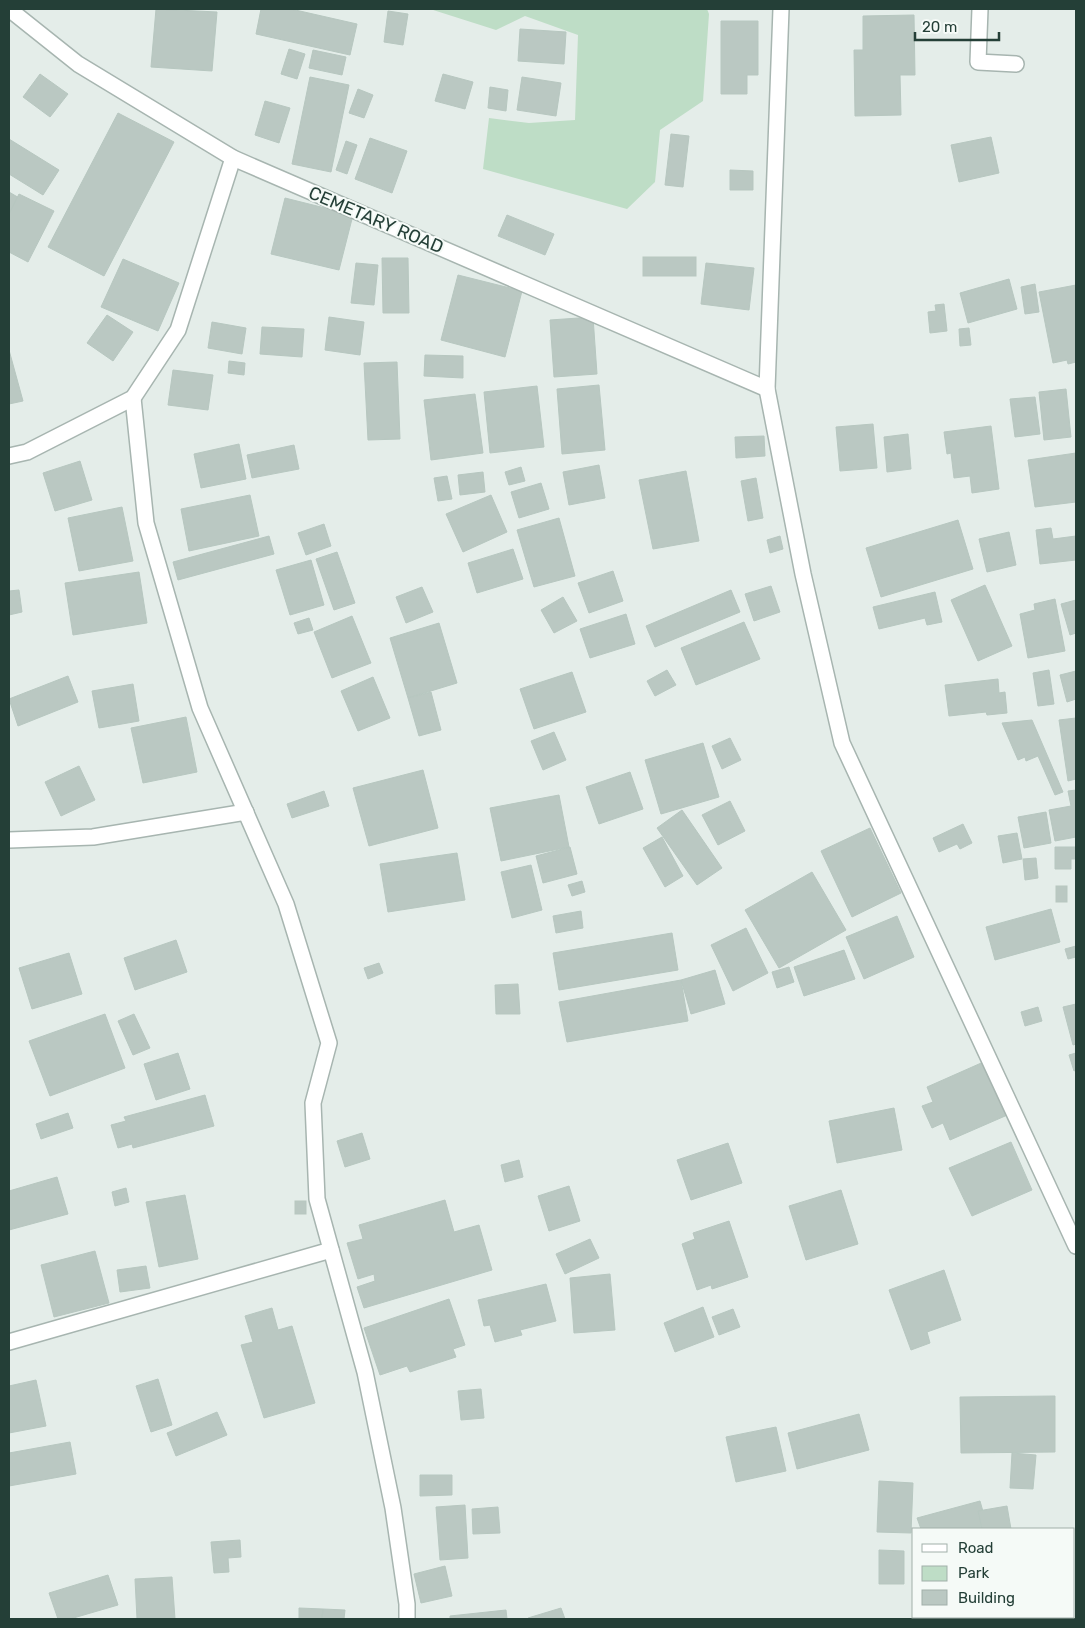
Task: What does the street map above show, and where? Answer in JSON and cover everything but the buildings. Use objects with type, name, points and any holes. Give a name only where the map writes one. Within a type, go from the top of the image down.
[{"type":"street","name":"CEMETARY ROAD","points":[[9,9],[78,64],[232,158],[767,389]]},
{"type":"street","points":[[781,9],[767,389],[803,574],[842,742],[1076,1246]]},
{"type":"street","points":[[980,9],[978,62],[1016,64]]},
{"type":"street","points":[[9,456],[27,452],[133,398],[178,330],[232,158]]},
{"type":"street","points":[[133,398],[146,523],[200,708],[286,904],[329,1043],[313,1103],[317,1199],[365,1372],[393,1508],[407,1604],[407,1619]]},
{"type":"street","points":[[9,840],[93,837],[246,812]]},
{"type":"street","points":[[9,1342],[331,1250]]},
{"type":"green space","points":[[430,9],[707,9],[709,14],[703,101],[660,130],[655,182],[627,209],[483,169],[489,118],[529,123],[575,120],[578,35],[525,16],[496,30]]}]
